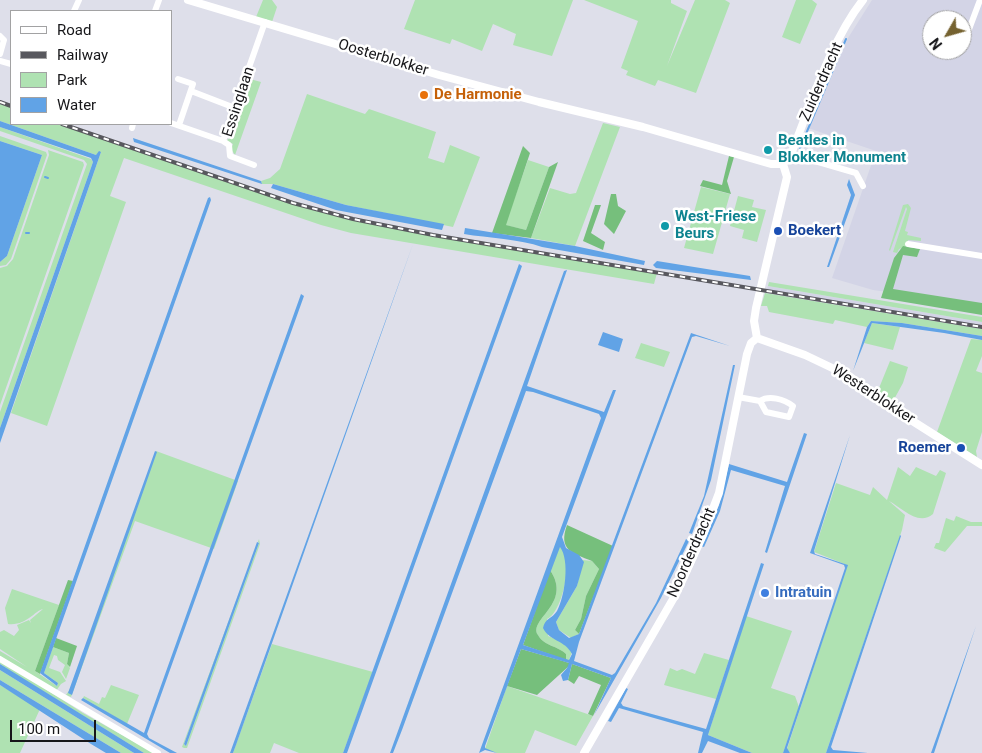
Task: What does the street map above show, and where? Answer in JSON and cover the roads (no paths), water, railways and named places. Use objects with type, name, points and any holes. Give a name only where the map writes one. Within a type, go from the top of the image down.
[{"type":"street","name":"Oosterblokker","points":[[188,0],[512,95],[643,127],[771,164],[783,164]]},
{"type":"street","name":"Zuiderdracht","points":[[783,164],[791,154],[829,60],[856,9],[863,0]]},
{"type":"street","points":[[972,21],[980,0]]},
{"type":"street","name":"Essinglaan","points":[[254,165],[230,156],[229,145],[224,141],[265,22]]},
{"type":"street","points":[[0,36],[4,40],[0,54]]},
{"type":"street","points":[[178,79],[193,84],[179,125]]},
{"type":"street","points":[[191,92],[236,108]]},
{"type":"street","points":[[172,123],[224,141]]},
{"type":"street","points":[[791,154],[856,173],[863,186]]},
{"type":"street","points":[[757,338],[754,321],[756,308],[787,177],[783,164]]},
{"type":"street","points":[[908,244],[982,256]]},
{"type":"street","name":"Noorderdracht","points":[[584,753],[676,594],[703,535],[719,493],[746,354],[751,343],[757,338]]},
{"type":"street","name":"Westerblokker","points":[[757,338],[805,355],[849,376],[903,415],[982,465]]},
{"type":"street","points":[[738,397],[760,401],[770,398],[789,403],[793,406],[789,417],[766,412],[760,401]]},
{"type":"street","points":[[0,659],[158,753]]},
{"type":"water","points":[[0,121],[96,155],[99,151],[101,152],[0,443],[0,428],[93,162],[91,158],[0,127]]},
{"type":"water","points":[[133,138],[261,181],[262,184],[134,142]]},
{"type":"water","points":[[0,141],[42,155],[7,256],[0,262]]},
{"type":"water","points":[[849,179],[855,195],[829,267],[827,267],[851,195],[847,185]]},
{"type":"water","points":[[273,184],[346,205],[444,224],[442,230],[336,210],[271,188]]},
{"type":"water","points":[[210,197],[211,200],[44,673],[58,683],[57,686],[40,673],[208,198]]},
{"type":"water","points":[[465,228],[575,246],[645,261],[644,265],[542,247],[514,240],[464,234]]},
{"type":"water","points":[[413,244],[236,745],[233,753],[230,753]]},
{"type":"water","points":[[657,261],[750,276],[751,280],[656,268],[653,265]]},
{"type":"water","points":[[519,264],[522,266],[347,753],[343,753]]},
{"type":"water","points":[[567,270],[527,386],[604,412],[613,390],[616,390],[562,537],[566,548],[579,555],[584,562],[577,586],[556,622],[559,630],[569,638],[579,634],[691,333],[730,346],[696,336],[692,337],[579,642],[574,661],[612,675],[615,673],[656,603],[686,539],[689,541],[661,598],[594,715],[611,678],[572,664],[568,680],[563,681],[561,675],[569,663],[521,649],[485,746],[485,748],[497,753],[485,750],[479,753],[601,418],[599,414],[526,391],[402,730],[393,753],[390,753],[564,271]],"holes":[[[560,547],[566,569],[560,604],[553,616],[545,622],[543,628],[549,636],[569,649],[572,654],[569,660],[523,645]]]},
{"type":"water","points":[[301,294],[304,296],[147,734],[149,738],[177,753],[170,753],[81,700],[83,698],[144,733]]},
{"type":"water","points":[[871,321],[902,323],[982,336],[982,340],[872,323],[853,371],[867,327]]},
{"type":"water","points":[[603,332],[623,339],[619,352],[598,345]]},
{"type":"water","points":[[733,365],[735,365],[711,480],[692,534],[689,533],[704,496]]},
{"type":"water","points":[[804,433],[807,434],[767,553],[765,552],[785,486],[731,470],[720,511],[704,547],[701,546],[719,505],[729,464],[787,482]]},
{"type":"water","points":[[850,435],[814,551],[815,554],[848,565],[787,748],[790,753],[783,753],[845,568],[844,565],[810,553]]},
{"type":"water","points":[[155,451],[157,452],[72,695],[68,693]]},
{"type":"water","points":[[900,535],[831,747],[833,750],[868,753],[826,753]]},
{"type":"water","points":[[257,542],[259,543],[186,746],[184,744]]},
{"type":"water","points":[[761,563],[764,564],[708,735],[752,753],[740,753],[708,741],[702,753],[698,753],[703,732],[619,708],[611,722],[608,721],[626,688],[628,689],[621,703],[623,706],[706,729]]},
{"type":"water","points":[[976,626],[934,753],[931,753]]},
{"type":"water","points":[[0,664],[144,753],[134,753],[0,670]]},
{"type":"water","points":[[0,680],[121,753],[106,753],[91,744],[0,685]]},
{"type":"waterway","points":[[800,148],[846,39]]},
{"type":"railway","points":[[0,102],[10,106]]},
{"type":"railway","points":[[65,125],[293,203],[353,219],[433,235],[982,327]]},
{"type":"place","name":"De Harmonie","points":[[424,95]]},
{"type":"place","name":"Beatles in Blokker Monument","points":[[768,150]]},
{"type":"place","name":"West-Friese Beurs","points":[[665,226]]},
{"type":"place","name":"Boekert","points":[[778,231]]},
{"type":"place","name":"Roemer","points":[[961,448]]},
{"type":"place","name":"Intratuin","points":[[765,593]]}]
